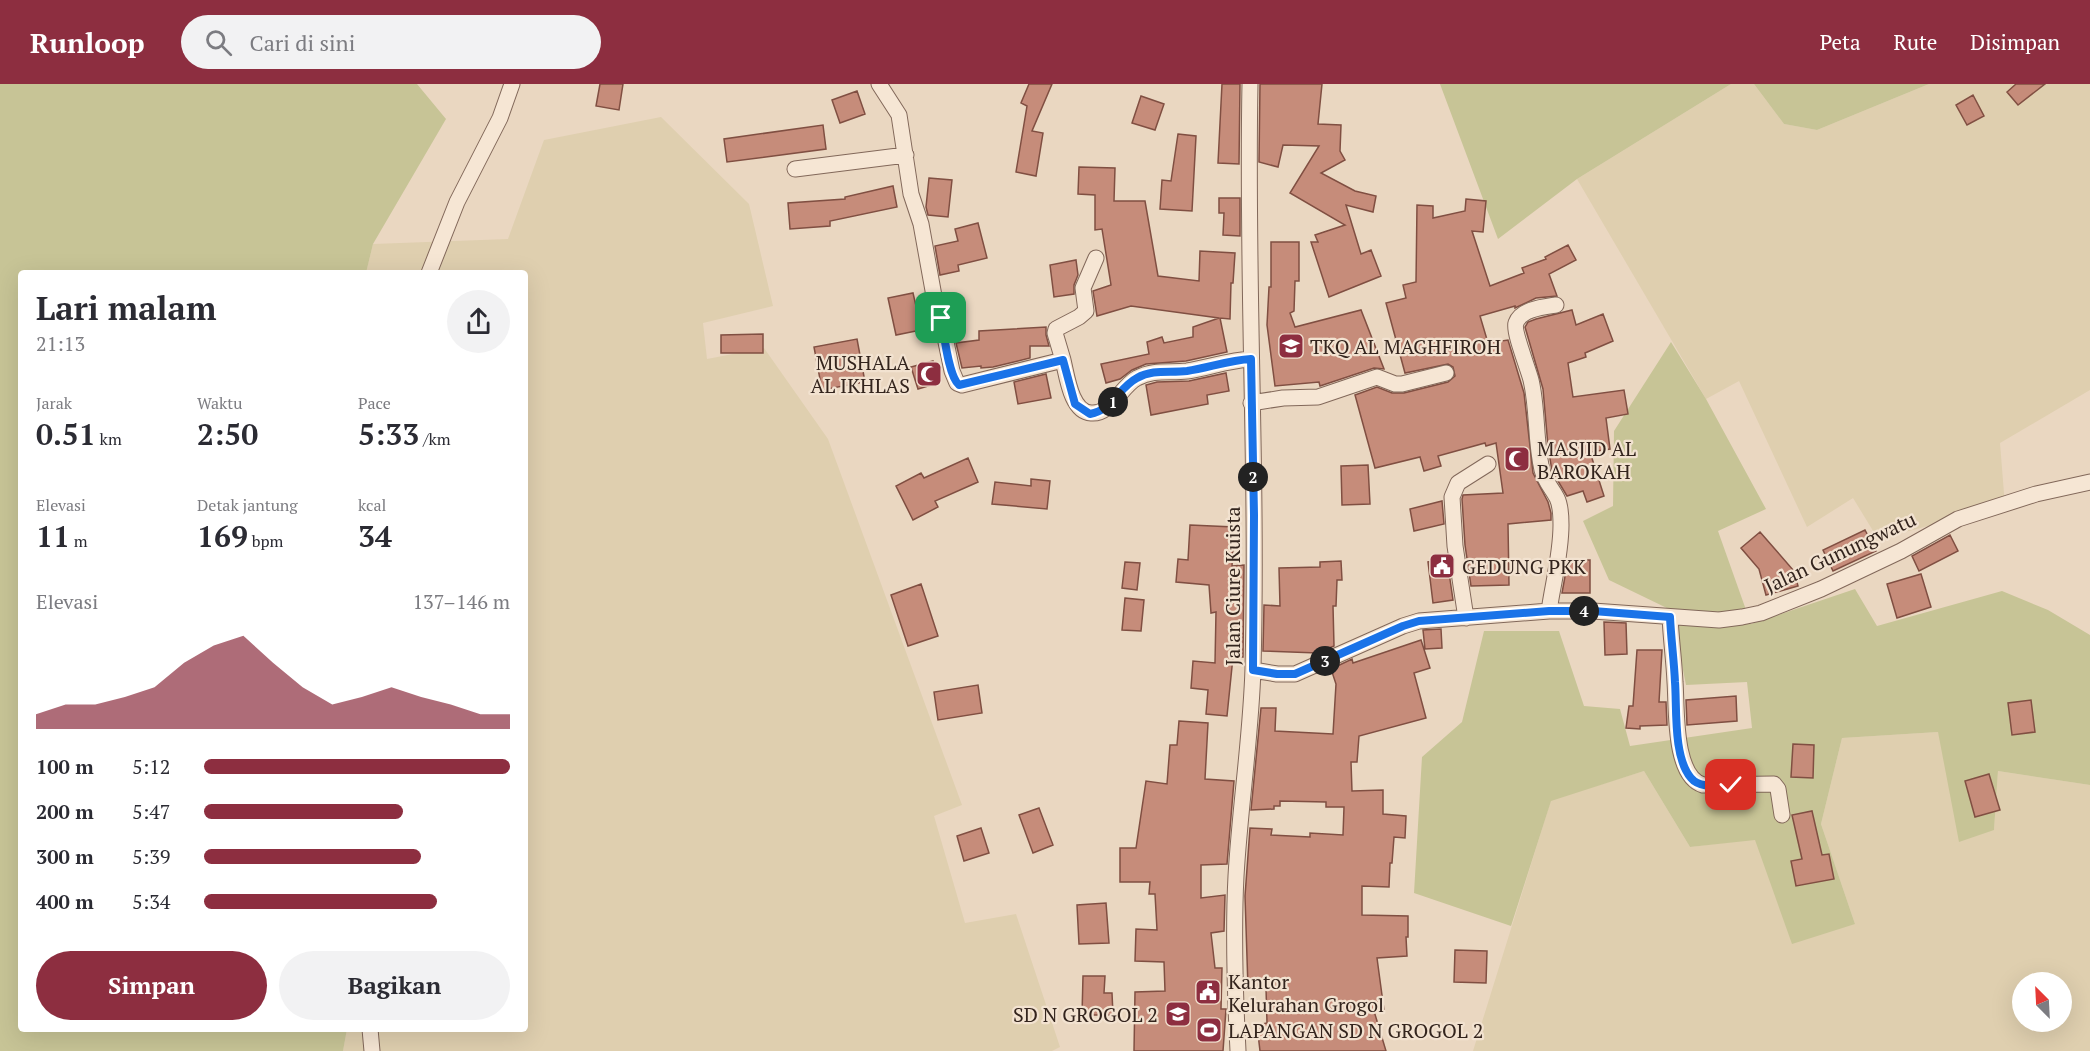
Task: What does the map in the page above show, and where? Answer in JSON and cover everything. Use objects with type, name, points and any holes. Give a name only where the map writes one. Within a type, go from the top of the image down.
[{"type":"street","points":[[430,270],[458,202],[500,118],[512,84]]},
{"type":"street","points":[[879,84],[899,115],[911,194],[921,224],[934,296],[955,381],[959,385],[970,383],[1063,360]]},
{"type":"street","name":"Jalan Ciure Kuista","points":[[1238,1051],[1235,991],[1236,877],[1253,670],[1254,515],[1248,160],[1250,84]]},
{"type":"street","points":[[795,168],[906,155]]},
{"type":"street","points":[[1096,258],[1084,281],[1086,311],[1056,329],[1055,333],[1075,404],[1090,414],[1109,406],[1122,390],[1142,375],[1153,372],[1185,371],[1251,359]]},
{"type":"street","points":[[1549,611],[1560,549],[1560,508],[1557,498],[1545,480],[1542,469],[1535,399],[1515,328],[1516,320],[1524,313],[1556,305]]},
{"type":"street","points":[[1251,403],[1284,398],[1318,397],[1377,377],[1395,384],[1402,384],[1446,374]]},
{"type":"street","points":[[1466,618],[1455,546],[1452,496],[1458,483],[1488,464]]},
{"type":"street","name":"Jalan Gunungwatu","points":[[1253,670],[1295,674],[1419,621],[1549,611],[1593,611],[1719,620],[1761,613],[1821,590],[1958,519],[2036,495],[2090,482]]},
{"type":"street","points":[[1670,617],[1677,722],[1681,752],[1691,778],[1703,785],[1774,784],[1778,789],[1782,815]]},
{"type":"street","points":[[370,1032],[372,1051]]},
{"type":"shaded area","points":[[0,84],[417,84],[446,119],[373,244],[367,270],[18,270],[18,1032],[346,1032],[343,1051],[0,1051]]},
{"type":"shaded area","points":[[1440,84],[1731,84],[1577,179],[1498,239]]},
{"type":"shaded area","points":[[1731,84],[1754,84],[1784,124],[1817,130],[1929,84],[2090,84],[2090,390],[2000,443],[2005,506],[1878,539],[1853,498],[1807,527],[1739,381],[1706,399],[1577,179]]},
{"type":"shaded area","points":[[1754,84],[1929,84],[1817,130],[1784,124]]},
{"type":"shaded area","points":[[661,117],[749,204],[773,306],[703,323],[707,359],[764,348],[828,439],[962,805],[934,816],[965,923],[1016,914],[1060,1047],[1052,1051],[343,1051],[346,1032],[528,1032],[528,270],[367,270],[373,244],[508,239],[544,140]]},
{"type":"shaded area","points":[[1671,342],[1706,399],[1766,509],[1718,531],[1751,624],[1855,589],[1877,626],[2002,591],[2048,610],[2090,635],[2090,785],[1998,771],[1994,830],[1959,842],[1938,732],[1842,738],[1821,824],[1855,924],[1792,944],[1755,840],[1690,847],[1644,771],[1551,801],[1511,926],[1414,893],[1422,757],[1462,722],[1484,631],[1559,631],[1584,706],[1620,709],[1630,746],[1752,728],[1747,682],[1686,685],[1671,610],[1609,580],[1583,521],[1613,506],[1614,431]]},
{"type":"shaded area","points":[[1938,732],[1994,830],[1998,771],[2090,785],[2090,1051],[1473,1051],[1551,800],[1644,771],[1690,847],[1755,839],[1855,924],[1821,824],[1842,738]]},
{"type":"building","points":[[600,84],[623,84],[619,110],[596,106]]},
{"type":"building","points":[[1029,84],[1052,84],[1032,131],[1043,133],[1036,176],[1016,172],[1027,106],[1021,103]]},
{"type":"building","points":[[1222,84],[1240,84],[1239,164],[1218,163]]},
{"type":"building","points":[[1260,84],[1322,84],[1318,124],[1341,125],[1340,151],[1345,160],[1321,173],[1355,191],[1376,196],[1373,212],[1346,205],[1361,254],[1371,250],[1381,276],[1329,297],[1311,242],[1318,242],[1315,235],[1345,225],[1290,193],[1319,146],[1283,145],[1278,167],[1259,162]]},
{"type":"building","points":[[2016,84],[2045,84],[2018,105],[2007,92]]},
{"type":"building","points":[[857,91],[865,114],[840,123],[832,100]]},
{"type":"building","points":[[1973,95],[1984,116],[1967,125],[1956,105]]},
{"type":"building","points":[[1141,96],[1164,104],[1155,130],[1132,123]]},
{"type":"building","points":[[823,125],[826,149],[727,162],[724,139]]},
{"type":"building","points":[[1178,134],[1196,136],[1192,211],[1160,209],[1162,180],[1171,181]]},
{"type":"building","points":[[1079,167],[1115,168],[1114,201],[1145,201],[1158,276],[1199,281],[1200,251],[1235,253],[1230,319],[1220,318],[1227,352],[1186,361],[1146,364],[1120,379],[1106,383],[1101,364],[1149,354],[1147,342],[1162,337],[1164,343],[1193,337],[1193,327],[1219,318],[1131,306],[1097,316],[1093,291],[1111,285],[1102,229],[1095,230],[1095,195],[1078,194]]},
{"type":"building","points":[[929,178],[952,180],[948,217],[928,215],[926,207]]},
{"type":"building","points":[[893,186],[897,207],[830,221],[830,226],[790,229],[788,203],[845,199],[845,197]]},
{"type":"building","points":[[1219,198],[1240,198],[1240,236],[1223,235],[1224,213],[1219,213]]},
{"type":"building","points":[[1466,199],[1486,201],[1483,232],[1472,231],[1490,286],[1524,273],[1522,268],[1546,259],[1545,257],[1568,245],[1576,260],[1549,274],[1557,296],[1536,298],[1515,308],[1515,306],[1480,316],[1488,343],[1508,340],[1524,393],[1533,473],[1551,513],[1551,520],[1508,524],[1509,585],[1471,586],[1465,545],[1463,495],[1503,493],[1496,443],[1486,446],[1485,443],[1438,456],[1441,466],[1424,471],[1420,457],[1375,468],[1355,395],[1377,387],[1392,393],[1404,393],[1448,382],[1455,376],[1453,367],[1448,364],[1405,373],[1386,303],[1406,298],[1403,285],[1416,282],[1417,205],[1433,206],[1433,218],[1465,211]]},
{"type":"building","points":[[978,223],[987,258],[958,265],[959,271],[940,275],[935,246],[958,241],[955,229]]},
{"type":"building","points":[[1271,242],[1299,242],[1299,281],[1295,281],[1294,311],[1290,313],[1295,327],[1361,310],[1384,369],[1374,368],[1320,386],[1319,382],[1275,386],[1267,325],[1269,287],[1271,287]]},
{"type":"building","points":[[1076,260],[1078,275],[1074,285],[1074,294],[1054,297],[1050,265]]},
{"type":"building","points":[[913,293],[916,306],[921,306],[926,329],[896,335],[888,298]]},
{"type":"building","points":[[1572,310],[1576,325],[1603,314],[1613,341],[1585,353],[1586,357],[1568,363],[1573,397],[1624,390],[1628,414],[1606,418],[1610,449],[1590,452],[1604,496],[1587,502],[1583,491],[1567,496],[1552,471],[1543,389],[1525,327],[1528,322],[1536,319]]},
{"type":"building","points":[[1046,327],[1049,346],[1030,346],[1030,358],[993,367],[962,368],[956,343],[979,340],[979,331]]},
{"type":"building","points":[[763,334],[763,353],[721,353],[721,335]]},
{"type":"building","points":[[857,339],[865,382],[822,390],[814,347]]},
{"type":"building","name":"MUSHALA AL IKHLAS","points":[[933,361],[938,383],[918,389],[911,367]]},
{"type":"building","points":[[1226,373],[1229,391],[1207,395],[1208,404],[1151,415],[1146,385],[1157,382],[1189,381]]},
{"type":"building","points":[[1046,374],[1051,398],[1018,404],[1014,382]]},
{"type":"building","points":[[968,458],[978,482],[935,501],[938,507],[913,520],[896,486],[921,473],[924,478]]},
{"type":"building","points":[[1368,465],[1370,504],[1342,505],[1341,466]]},
{"type":"building","points":[[1031,479],[1050,481],[1047,509],[992,504],[995,482],[1031,486]]},
{"type":"building","points":[[1442,501],[1444,524],[1414,531],[1410,509]]},
{"type":"building","points":[[1190,525],[1234,527],[1232,566],[1244,565],[1243,657],[1233,657],[1227,716],[1206,714],[1208,690],[1191,688],[1193,661],[1215,663],[1216,612],[1211,613],[1209,585],[1176,582],[1178,559],[1188,560]]},
{"type":"building","points":[[1865,530],[1876,551],[1833,571],[1823,550]]},
{"type":"building","points":[[1760,532],[1794,571],[1798,586],[1766,595],[1759,569],[1741,548]]},
{"type":"building","points":[[1950,535],[1958,551],[1919,571],[1912,556]]},
{"type":"building","points":[[1447,559],[1453,600],[1433,603],[1428,562]]},
{"type":"building","points":[[1568,560],[1590,560],[1590,593],[1562,593]]},
{"type":"building","points":[[1341,561],[1342,580],[1337,580],[1336,606],[1333,606],[1334,646],[1318,653],[1263,651],[1264,605],[1280,606],[1279,568],[1320,567],[1320,562]]},
{"type":"building","points":[[1125,562],[1140,563],[1137,590],[1122,588]]},
{"type":"building","points":[[1921,574],[1931,607],[1897,618],[1887,584]]},
{"type":"building","points":[[921,584],[938,636],[908,646],[891,595]]},
{"type":"building","points":[[1125,598],[1144,600],[1141,631],[1122,630]]},
{"type":"building","points":[[1604,622],[1626,623],[1627,654],[1605,655]]},
{"type":"building","points":[[1441,629],[1442,648],[1425,649],[1423,630]]},
{"type":"building","points":[[1421,640],[1430,668],[1414,673],[1426,718],[1359,736],[1357,762],[1351,762],[1352,791],[1383,790],[1383,814],[1406,816],[1405,838],[1394,837],[1389,887],[1362,886],[1362,915],[1408,916],[1407,956],[1377,958],[1384,1010],[1374,1011],[1386,1051],[1260,1051],[1257,1025],[1267,1023],[1266,988],[1248,988],[1245,896],[1250,828],[1272,829],[1271,835],[1310,837],[1310,833],[1343,835],[1344,807],[1326,807],[1326,802],[1280,801],[1280,806],[1274,806],[1274,809],[1251,810],[1261,708],[1276,708],[1275,731],[1333,734],[1336,684],[1331,669],[1352,659],[1353,663]]},
{"type":"building","points":[[1637,650],[1662,650],[1659,702],[1666,702],[1667,725],[1640,726],[1640,729],[1626,728],[1629,706],[1633,706]]},
{"type":"building","points":[[978,685],[982,713],[938,720],[934,692]]},
{"type":"building","points":[[1736,696],[1737,721],[1687,725],[1686,700]]},
{"type":"building","points":[[2031,700],[2035,732],[2012,735],[2008,703]]},
{"type":"building","points":[[1179,721],[1208,723],[1205,779],[1234,781],[1227,864],[1201,865],[1201,898],[1225,895],[1224,931],[1211,933],[1215,968],[1222,968],[1221,1009],[1226,1009],[1223,1051],[1134,1051],[1135,992],[1165,991],[1164,962],[1135,961],[1136,929],[1157,930],[1155,894],[1149,894],[1150,882],[1120,882],[1120,848],[1136,848],[1146,781],[1167,784],[1170,745],[1177,745]]},
{"type":"building","points":[[1793,744],[1814,745],[1813,778],[1791,777]]},
{"type":"building","points":[[1989,774],[2000,810],[1975,817],[1965,781]]},
{"type":"building","points":[[1039,808],[1053,845],[1033,853],[1019,815]]},
{"type":"building","points":[[1812,811],[1822,855],[1829,854],[1834,879],[1796,886],[1791,861],[1802,859],[1792,815]]},
{"type":"building","points":[[981,828],[989,853],[964,861],[957,836]]},
{"type":"building","points":[[1106,903],[1109,943],[1079,944],[1077,905]]},
{"type":"building","points":[[1455,950],[1487,951],[1486,983],[1454,982]]},
{"type":"building","points":[[1083,976],[1105,976],[1104,993],[1112,993],[1113,1015],[1082,1015]]},
{"type":"place","name":"TKQ AL MAGHFIROH","points":[[1291,346]]},
{"type":"place","name":"MUSHALA AL IKHLAS","points":[[929,374]]},
{"type":"place","name":"MASJID AL BAROKAH","points":[[1517,459]]},
{"type":"place","name":"GEDUNG PKK","points":[[1442,566]]},
{"type":"place","name":"Kantor Kelurahan Grogol","points":[[1208,992]]},
{"type":"place","name":"SD N GROGOL 2","points":[[1178,1014]]},
{"type":"place","name":"LAPANGAN SD N GROGOL 2","points":[[1209,1030]]},
{"type":"route","points":[[941,318],[952,371],[959,385],[1063,360],[1075,404],[1090,414],[1109,406],[1122,390],[1142,375],[1153,372],[1185,371],[1251,359],[1254,515],[1253,670],[1286,675],[1295,674],[1419,621],[1549,611],[1593,611],[1670,617],[1675,702],[1684,765],[1691,778],[1697,783],[1713,786],[1731,785]]}]
